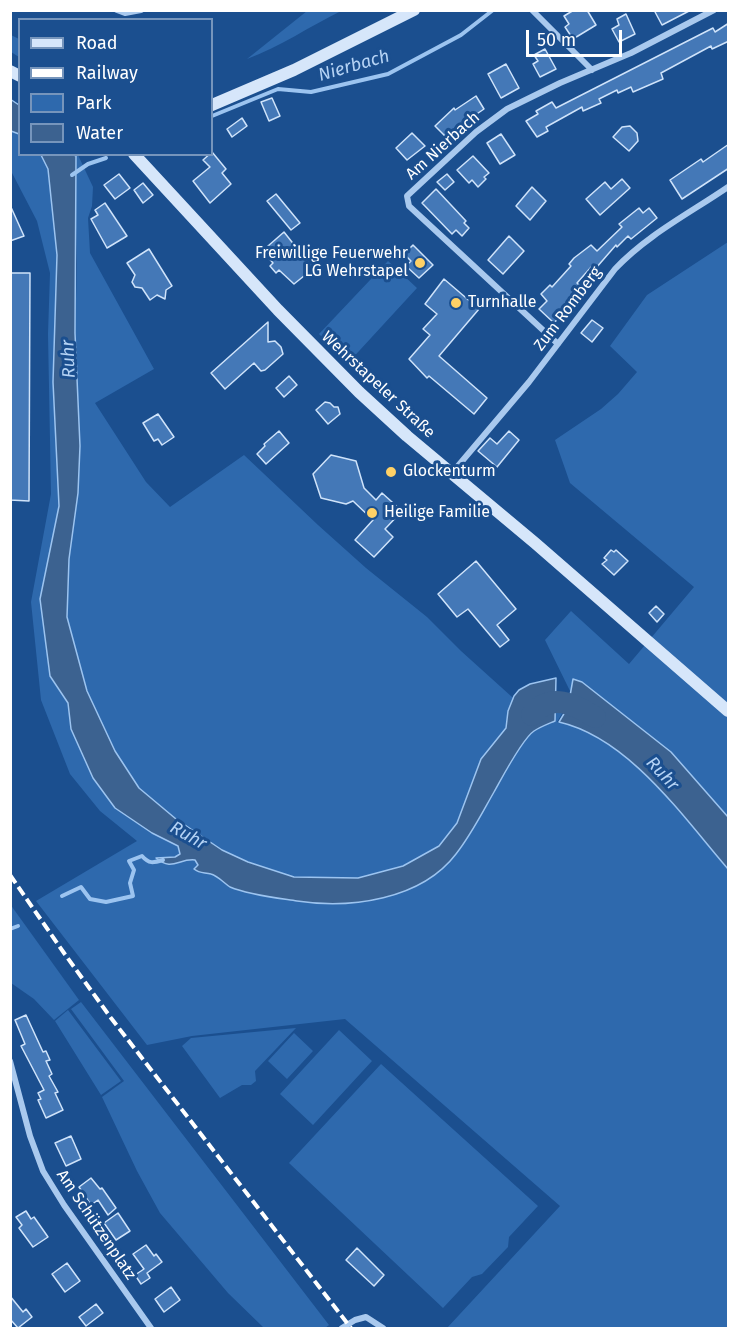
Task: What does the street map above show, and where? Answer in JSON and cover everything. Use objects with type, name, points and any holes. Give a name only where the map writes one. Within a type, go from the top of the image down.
[{"type":"main road","points":[[213,105],[284,75],[414,10]]},
{"type":"main road","name":"Wehrstapeler Straße","points":[[136,156],[320,354],[374,407],[729,711]]},
{"type":"street","points":[[117,10],[125,13],[141,10]]},
{"type":"street","points":[[532,10],[592,70]]},
{"type":"street","name":"Am Nierbach","points":[[558,344],[415,212],[409,206],[407,196],[476,132],[518,103],[631,53],[714,10]]},
{"type":"street","name":"Zum Romberg","points":[[452,473],[529,382],[627,256],[686,213],[729,187]]},
{"type":"street","name":"Am Schützenplatz","points":[[10,1061],[30,1136],[43,1171],[64,1205],[151,1329]]},
{"type":"street","points":[[345,1326],[366,1317],[383,1329]]},
{"type":"green space","points":[[307,11],[341,11],[271,49],[247,59]]},
{"type":"green space","points":[[11,35],[18,38],[18,56],[11,52]]},
{"type":"green space","points":[[10,131],[18,134],[18,156],[42,156],[48,169],[57,255],[53,382],[59,506],[40,599],[50,676],[68,703],[71,729],[93,778],[175,819],[139,788],[115,751],[87,691],[67,617],[69,559],[78,493],[74,156],[78,156],[93,187],[92,206],[88,218],[90,253],[154,369],[95,403],[146,482],[170,507],[244,455],[366,568],[427,617],[532,715],[566,707],[557,722],[581,728],[605,741],[628,759],[674,804],[728,869],[728,1328],[447,1328],[560,1206],[345,1019],[192,1036],[147,1045],[36,901],[137,841],[100,811],[70,774],[41,700],[31,602],[51,494],[48,334],[50,273],[37,221],[11,171]]},
{"type":"green space","points":[[728,242],[728,817],[573,679],[571,693],[545,640],[571,611],[629,664],[694,587],[570,483],[555,440],[601,409],[637,372],[610,346],[647,295]]},
{"type":"green space","points":[[388,261],[417,288],[348,363],[319,334]]},
{"type":"green space","points":[[10,904],[79,1000],[54,1020],[34,999],[11,983]]},
{"type":"green space","points":[[81,1002],[329,1325],[325,1328],[264,1328],[228,1293],[160,1213],[102,1097],[124,1081],[71,1009]]},
{"type":"green space","points":[[68,1010],[121,1081],[101,1095],[55,1021]]},
{"type":"green space","points":[[296,1028],[255,1071],[256,1081],[251,1085],[242,1085],[220,1098],[182,1046],[191,1038]]},
{"type":"green space","points":[[339,1030],[372,1061],[313,1125],[280,1094]]},
{"type":"green space","points":[[294,1033],[313,1051],[287,1079],[268,1061]]},
{"type":"green space","points":[[381,1064],[538,1206],[509,1237],[508,1247],[482,1274],[472,1277],[443,1308],[289,1163]]},
{"type":"water","points":[[10,99],[18,104],[18,134],[11,131]]},
{"type":"water","points":[[42,156],[76,156],[75,333],[80,446],[78,493],[69,559],[67,617],[87,691],[115,751],[139,788],[176,819],[222,850],[248,862],[294,877],[358,878],[403,866],[439,846],[457,823],[481,759],[506,728],[508,711],[514,696],[530,684],[556,678],[555,721],[529,735],[512,759],[476,824],[456,854],[441,870],[424,882],[383,898],[339,903],[297,901],[238,890],[214,875],[196,871],[194,869],[198,865],[195,860],[167,864],[156,858],[175,857],[180,854],[178,846],[152,833],[115,808],[93,778],[71,729],[68,703],[50,676],[40,599],[59,506],[53,382],[57,255],[48,169]]},
{"type":"water","points":[[573,679],[582,682],[671,752],[728,817],[728,869],[673,804],[631,762],[609,744],[585,731],[559,722],[568,707]]},
{"type":"building","points":[[574,10],[587,10],[596,25],[573,39],[565,27],[569,24],[564,16]]},
{"type":"building","points":[[654,10],[691,10],[662,25]]},
{"type":"building","points":[[626,14],[635,34],[619,42],[612,29],[619,25],[617,19]]},
{"type":"building","points":[[729,23],[729,41],[712,49],[711,46],[661,73],[663,79],[633,92],[631,87],[618,93],[617,90],[599,99],[601,103],[583,111],[582,107],[546,127],[548,131],[537,137],[526,121],[538,114],[536,111],[552,102],[556,108],[713,28],[715,32]]},
{"type":"building","points":[[545,49],[556,69],[540,77],[533,64],[538,61],[534,55]]},
{"type":"building","points":[[506,64],[519,88],[501,98],[488,74]]},
{"type":"building","points":[[476,96],[484,109],[468,120],[467,118],[447,138],[435,126],[454,108],[455,110]]},
{"type":"building","points":[[272,98],[280,116],[269,121],[261,102]]},
{"type":"building","points":[[242,118],[247,126],[232,137],[227,129]]},
{"type":"building","points":[[630,126],[637,133],[638,141],[629,151],[613,137],[622,127]]},
{"type":"building","points":[[412,133],[425,146],[407,160],[396,148]]},
{"type":"building","points":[[501,134],[515,155],[500,164],[487,143]]},
{"type":"building","points":[[729,144],[729,168],[682,199],[670,180],[701,159],[703,162]]},
{"type":"building","points":[[213,153],[226,169],[222,173],[231,184],[210,203],[193,181],[210,167],[203,160],[208,156],[213,156]]},
{"type":"building","points":[[473,156],[489,173],[478,187],[472,180],[469,183],[457,170]]},
{"type":"building","points":[[119,174],[130,188],[115,199],[104,185]]},
{"type":"building","points":[[447,174],[454,182],[445,190],[437,182]]},
{"type":"building","points":[[622,179],[630,188],[600,215],[586,199],[605,182],[611,189]]},
{"type":"building","points":[[143,183],[153,195],[143,203],[134,190]]},
{"type":"building","points":[[532,187],[546,201],[530,220],[516,206]]},
{"type":"building","points":[[436,189],[466,221],[464,223],[469,228],[462,236],[456,230],[452,234],[422,203]]},
{"type":"building","points":[[276,194],[300,223],[291,230],[267,201]]},
{"type":"building","points":[[105,203],[127,236],[107,248],[91,219],[98,215],[95,210]]},
{"type":"building","points":[[10,205],[24,236],[10,241]]},
{"type":"building","points":[[639,208],[643,213],[649,208],[657,218],[631,239],[628,236],[617,247],[616,245],[596,268],[593,265],[577,283],[585,291],[581,298],[574,306],[571,304],[554,323],[539,309],[547,301],[541,294],[550,285],[552,287],[571,266],[569,264],[574,258],[591,245],[597,251],[622,227],[619,224]]},
{"type":"building","points":[[284,232],[303,256],[314,254],[320,259],[318,267],[294,284],[279,270],[276,273],[270,266],[273,263],[267,256],[272,251],[268,246]]},
{"type":"building","points":[[509,236],[524,251],[503,274],[488,260]]},
{"type":"building","name":"Freiwillige Feuerwehr LG Wehrstapel","points":[[413,245],[433,265],[419,278],[406,266],[411,261],[404,254]]},
{"type":"building","points":[[149,249],[172,286],[166,290],[165,299],[157,295],[150,300],[142,288],[135,287],[132,282],[135,275],[127,263]]},
{"type":"building","points":[[10,273],[30,273],[29,501],[10,500]]},
{"type":"building","points":[[444,279],[479,309],[439,356],[487,398],[474,414],[429,376],[427,378],[409,359],[430,335],[423,329],[437,314],[425,304]]},
{"type":"building","points":[[592,320],[603,328],[592,342],[581,333]]},
{"type":"building","points":[[268,322],[268,342],[275,341],[281,347],[283,354],[265,370],[261,371],[254,363],[225,389],[211,373]]},
{"type":"building","points":[[289,376],[297,385],[284,397],[276,388]]},
{"type":"building","points":[[325,402],[338,407],[340,414],[328,424],[316,410]]},
{"type":"building","points":[[158,414],[174,437],[162,445],[158,439],[154,441],[143,423]]},
{"type":"building","points":[[279,431],[289,443],[266,464],[257,454],[265,446],[264,444]]},
{"type":"building","points":[[509,431],[519,440],[497,467],[478,451],[490,438],[497,444]]},
{"type":"building","name":"Heilige Familie","points":[[331,455],[356,461],[364,488],[376,500],[382,493],[402,511],[385,529],[393,537],[374,557],[355,540],[373,520],[353,501],[346,504],[321,498],[313,474]]},
{"type":"building","points":[[611,550],[614,552],[616,550],[628,561],[614,575],[602,564],[607,560],[604,558]]},
{"type":"building","points":[[476,561],[516,609],[497,625],[509,640],[500,647],[468,609],[457,617],[438,594]]},
{"type":"building","points":[[656,606],[664,614],[657,622],[649,613]]},
{"type":"building","points":[[26,1015],[43,1052],[46,1051],[50,1060],[46,1061],[52,1074],[49,1076],[58,1092],[55,1093],[63,1110],[46,1118],[38,1100],[41,1099],[38,1093],[44,1090],[21,1046],[25,1044],[15,1020]]},
{"type":"building","points":[[71,1136],[81,1159],[66,1166],[55,1143]]},
{"type":"building","points":[[91,1178],[100,1189],[102,1188],[116,1208],[108,1215],[98,1200],[91,1205],[79,1187]]},
{"type":"building","points":[[26,1211],[31,1219],[34,1217],[48,1237],[33,1247],[19,1228],[22,1225],[16,1217]]},
{"type":"building","points":[[118,1213],[130,1231],[116,1240],[104,1223]]},
{"type":"building","points":[[146,1245],[162,1262],[147,1273],[150,1278],[141,1284],[135,1275],[144,1269],[133,1254]]},
{"type":"building","points":[[357,1248],[384,1275],[374,1286],[346,1260]]},
{"type":"building","points":[[67,1263],[80,1281],[65,1292],[52,1274]]},
{"type":"building","points":[[171,1287],[180,1300],[164,1312],[155,1299]]},
{"type":"building","points":[[10,1296],[23,1312],[26,1309],[32,1317],[18,1328],[10,1319]]},
{"type":"building","points":[[96,1304],[103,1313],[86,1326],[79,1317]]},
{"type":"waterway","name":"Nierbach","points":[[213,116],[278,89],[311,92],[388,74],[461,35],[493,10]]},
{"type":"waterway","name":"Nierbach","points":[[72,175],[88,164],[106,158]]},
{"type":"waterway","name":"Ruhr","points":[[532,715],[547,704],[563,702],[595,717]]},
{"type":"waterway","points":[[62,896],[81,887],[90,899],[106,902],[133,896],[130,883],[134,870],[129,861],[142,856],[151,862],[163,860]]},
{"type":"waterway","points":[[10,929],[18,926]]},
{"type":"railway","points":[[10,875],[111,1018],[351,1328]]},
{"type":"place","name":"Freiwillige Feuerwehr LG Wehrstapel","points":[[420,263]]},
{"type":"place","name":"Turnhalle","points":[[456,303]]},
{"type":"place","name":"Glockenturm","points":[[391,472]]},
{"type":"place","name":"Heilige Familie","points":[[372,513]]}]
